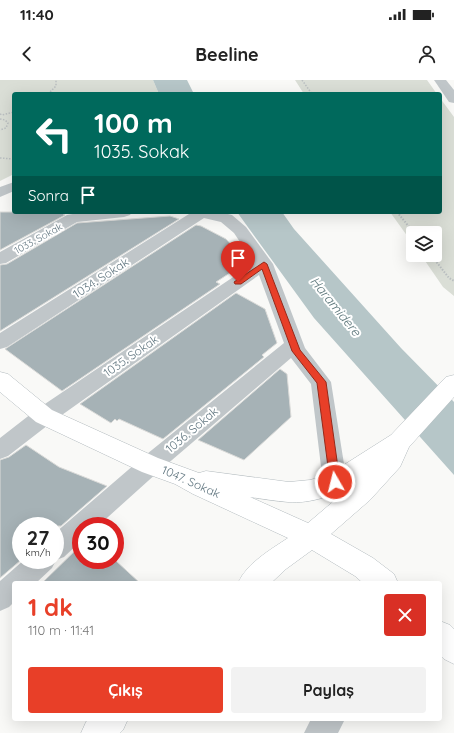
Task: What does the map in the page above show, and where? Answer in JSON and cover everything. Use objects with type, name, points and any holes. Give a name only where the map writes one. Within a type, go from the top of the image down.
[{"type":"main road","name":"1047. Sokak","points":[[0,380],[44,416],[150,464],[184,477],[202,487],[311,536],[364,567],[382,581]]},
{"type":"main road","points":[[184,477],[289,492],[310,490],[335,482],[399,442],[454,383]]},
{"type":"main road","points":[[254,581],[277,560],[311,536],[361,493],[392,460],[399,442]]},
{"type":"main road","points":[[442,637],[454,649]]},
{"type":"main road","points":[[97,733],[110,721]]},
{"type":"street","points":[[0,192],[12,187]]},
{"type":"street","name":"1033. Sokak","points":[[0,259],[73,218],[107,214]]},
{"type":"street","name":"1034. Sokak","points":[[0,342],[196,214]]},
{"type":"street","points":[[208,214],[226,218],[240,230],[264,264],[296,351],[321,382],[335,482]]},
{"type":"street","name":"1035. Sokak","points":[[0,450],[44,416],[264,264]]},
{"type":"street","name":"1036. Sokak","points":[[64,541],[150,464],[294,345]]},
{"type":"street","points":[[19,581],[33,569]]},
{"type":"street","points":[[0,598],[12,587]]},
{"type":"street","points":[[319,733],[328,721]]},
{"type":"path","points":[[50,92],[56,86],[56,80]]},
{"type":"path","points":[[302,80],[311,92]]},
{"type":"path","points":[[1,115],[12,112]]},
{"type":"path","points":[[0,119],[5,120],[8,123],[6,128],[0,130]]},
{"type":"path","points":[[0,158],[12,159]]},
{"type":"path","points":[[399,214],[408,226]]},
{"type":"path","points":[[436,262],[449,278],[454,281]]},
{"type":"shaded area","points":[[0,80],[153,80],[158,92],[12,92],[12,175],[0,181]]},
{"type":"shaded area","points":[[295,80],[427,80],[436,92],[303,92]]},
{"type":"shaded area","points":[[442,101],[454,117],[454,296],[443,287],[426,262],[442,262],[442,226],[406,226],[406,234],[391,214],[442,214]]},
{"type":"water","points":[[153,80],[187,80],[193,92],[158,92]]},
{"type":"water","name":"Haramidere","points":[[238,214],[283,214],[294,229],[401,348],[454,402],[454,475],[314,318]]},
{"type":"building","points":[[0,212],[12,212],[12,214],[65,215],[0,250]]},
{"type":"building","points":[[170,216],[179,219],[0,331],[0,265],[7,264],[77,223]]},
{"type":"building","points":[[196,225],[201,226],[226,239],[247,262],[216,282],[220,284],[62,391],[5,349]]},
{"type":"building","points":[[236,293],[265,309],[277,343],[262,355],[264,357],[163,439],[119,419],[117,421],[115,419],[111,423],[80,404]]},
{"type":"building","points":[[280,369],[287,374],[291,417],[244,460],[198,440]]},
{"type":"building","points":[[26,445],[59,467],[107,486],[64,523],[64,517],[12,517],[12,568],[0,578],[0,460],[9,457]]},
{"type":"building","points":[[72,554],[72,569],[124,568],[138,581],[44,581],[56,569],[64,569],[64,562]]},
{"type":"route","points":[[238,282],[264,264],[296,351],[321,382],[335,482]]}]
